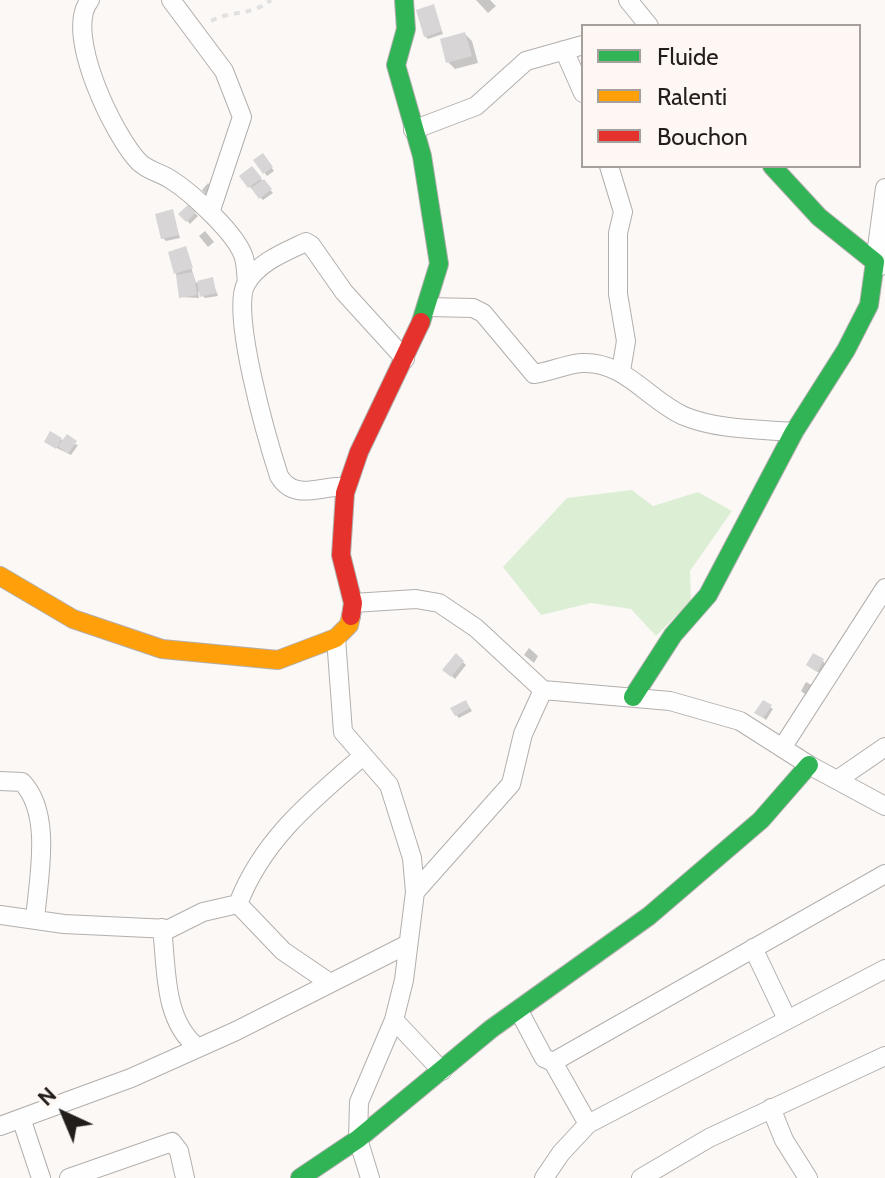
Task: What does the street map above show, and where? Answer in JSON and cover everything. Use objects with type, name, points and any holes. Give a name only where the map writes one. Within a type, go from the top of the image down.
[{"type":"street","points":[[90,0],[82,27],[87,62],[127,149],[142,166],[178,184],[211,210],[244,255],[247,282]]},
{"type":"street","points":[[171,0],[224,71],[242,117],[211,210]]},
{"type":"street","points":[[0,576],[73,619],[162,649],[278,660],[336,638],[349,625],[353,603],[341,555],[342,514],[347,487],[359,452],[428,307],[439,264],[422,156],[396,65],[406,29],[404,0]]},
{"type":"street","points":[[628,0],[647,24]]},
{"type":"street","points":[[413,130],[476,106],[526,61],[581,46]]},
{"type":"street","points":[[564,50],[581,88]]},
{"type":"street","points":[[610,168],[623,212],[618,233],[618,294],[626,341],[621,371]]},
{"type":"street","points":[[774,168],[819,217],[880,265],[885,279]]},
{"type":"street","points":[[633,697],[673,635],[708,595],[794,432],[846,350],[869,305],[880,265],[885,188]]},
{"type":"street","points":[[347,487],[330,484],[296,491],[285,487],[279,476],[246,346],[242,294],[247,282],[261,266],[306,242],[344,292],[405,359]]},
{"type":"street","points":[[428,307],[473,308],[483,313],[534,374],[579,363],[596,363],[621,371],[684,416],[715,425],[794,432]]},
{"type":"street","points":[[782,748],[885,588]]},
{"type":"street","points":[[353,603],[416,599],[439,603],[476,628],[543,690],[670,701],[740,721],[884,807]]},
{"type":"street","points":[[336,638],[343,732],[389,785],[412,858],[415,892],[394,1020],[362,1089],[358,1139],[370,1178]]},
{"type":"street","points":[[415,892],[511,784],[523,734],[543,690]]},
{"type":"street","points":[[837,780],[885,747]]},
{"type":"street","points":[[238,904],[246,882],[279,830],[363,756]]},
{"type":"street","points":[[300,1178],[358,1139],[519,1011],[612,946],[761,820],[809,765]]},
{"type":"street","points":[[0,781],[22,782],[35,803],[40,842],[35,920]]},
{"type":"street","points":[[553,1062],[885,874]]},
{"type":"street","points":[[0,915],[169,929],[203,912],[238,904]]},
{"type":"street","points":[[238,904],[283,951],[330,983]]},
{"type":"street","points":[[162,928],[172,1012],[177,1028],[198,1048]]},
{"type":"street","points":[[0,1126],[22,1121],[198,1048],[408,944]]},
{"type":"street","points":[[753,948],[787,1019]]},
{"type":"street","points":[[544,1178],[561,1153],[588,1124],[885,969]]},
{"type":"street","points":[[519,1011],[544,1058],[553,1062],[588,1124]]},
{"type":"street","points":[[394,1020],[442,1071]]},
{"type":"street","points":[[652,1175],[771,1108],[885,1056]]},
{"type":"street","points":[[771,1108],[784,1140],[808,1178]]},
{"type":"street","points":[[22,1121],[41,1178]]},
{"type":"street","points":[[69,1178],[165,1142],[176,1144],[185,1178]]},
{"type":"path","points":[[189,22],[204,25],[230,13],[256,12],[271,0]]},
{"type":"green space","points":[[632,490],[653,506],[698,492],[732,511],[690,571],[691,601],[656,636],[631,609],[591,603],[541,615],[503,567],[567,498]]},
{"type":"building","points":[[434,4],[442,31],[424,37],[416,10]]},
{"type":"building","points":[[465,32],[472,56],[446,63],[440,39]]},
{"type":"building","points":[[263,153],[273,167],[263,174],[253,160]]},
{"type":"building","points":[[252,166],[262,178],[248,188],[239,176]]},
{"type":"building","points":[[264,179],[272,189],[259,199],[251,188]]},
{"type":"building","points":[[189,204],[196,212],[186,222],[178,214]]},
{"type":"building","points":[[173,209],[179,235],[161,239],[155,214]]},
{"type":"building","points":[[186,246],[193,268],[174,274],[168,252]]},
{"type":"building","points":[[193,272],[197,295],[179,298],[176,275]]},
{"type":"building","points":[[213,277],[216,293],[200,297],[197,281]]},
{"type":"building","points":[[50,431],[62,438],[56,449],[44,442]]},
{"type":"building","points":[[67,434],[77,441],[68,454],[58,446]]},
{"type":"building","points":[[456,653],[464,661],[451,677],[442,670]]},
{"type":"building","points":[[813,653],[824,659],[817,672],[806,665]]},
{"type":"building","points":[[466,700],[470,708],[455,716],[450,708]]},
{"type":"building","points":[[763,700],[772,705],[763,718],[754,713]]},
{"type":"traffic: fast","points":[[404,0],[406,29],[396,65],[422,156],[439,264],[421,322]]},
{"type":"traffic: fast","points":[[633,697],[673,635],[708,595],[794,432],[846,350],[869,305],[875,262],[819,217],[774,168]]},
{"type":"traffic: fast","points":[[300,1178],[358,1139],[491,1029],[649,916],[761,820],[809,765]]},
{"type":"traffic: slow","points":[[0,576],[73,619],[162,649],[278,660],[336,638],[349,625],[351,616]]},
{"type":"traffic: jam","points":[[351,616],[353,603],[341,555],[345,493],[359,452],[421,322]]}]
